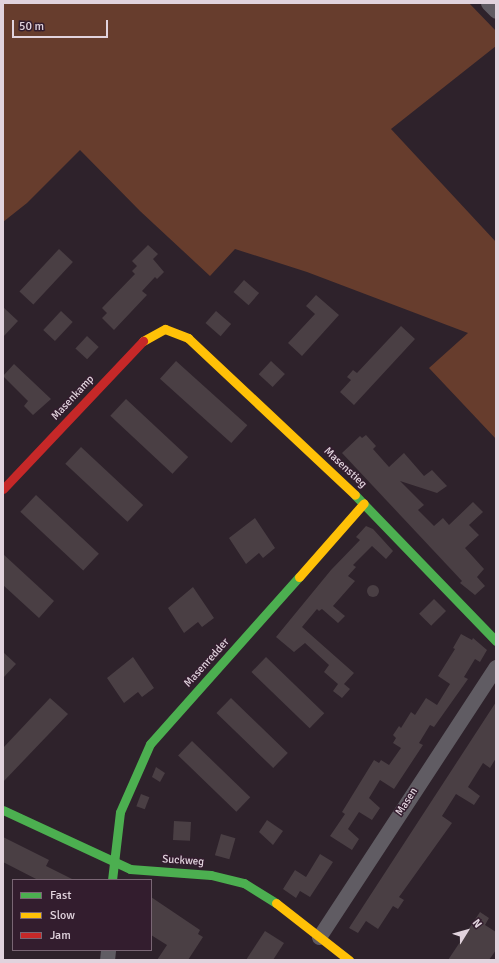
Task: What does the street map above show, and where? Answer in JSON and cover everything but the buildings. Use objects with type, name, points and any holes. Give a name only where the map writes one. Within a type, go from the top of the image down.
[{"type":"street","points":[[488,3],[496,11]]},
{"type":"street","name":"Masenkamp","points":[[3,490],[145,339],[165,329]]},
{"type":"street","name":"Masenstieg","points":[[165,329],[188,338],[364,503],[496,641]]},
{"type":"street","name":"Masenredder","points":[[112,879],[113,862],[122,805],[150,744],[364,503]]},
{"type":"street","name":"Masen","points":[[319,937],[496,667]]},
{"type":"street","name":"Suckweg","points":[[3,810],[130,869],[211,875],[244,883],[280,906],[349,960]]},
{"type":"shaded area","points":[[3,3],[469,3],[496,31],[496,46],[391,129],[496,242],[496,439],[429,368],[468,333],[307,272],[235,249],[210,276],[140,211],[80,150],[27,203],[3,222]]},
{"type":"traffic: fast","points":[[355,495],[496,641]]},
{"type":"traffic: fast","points":[[112,879],[120,812],[150,744],[299,577]]},
{"type":"traffic: fast","points":[[3,810],[130,869],[211,875],[244,883],[276,903]]},
{"type":"traffic: slow","points":[[143,341],[165,329],[188,338],[355,495]]},
{"type":"traffic: slow","points":[[299,577],[364,503]]},
{"type":"traffic: slow","points":[[276,903],[349,960]]},
{"type":"traffic: jam","points":[[3,489],[143,341]]}]
